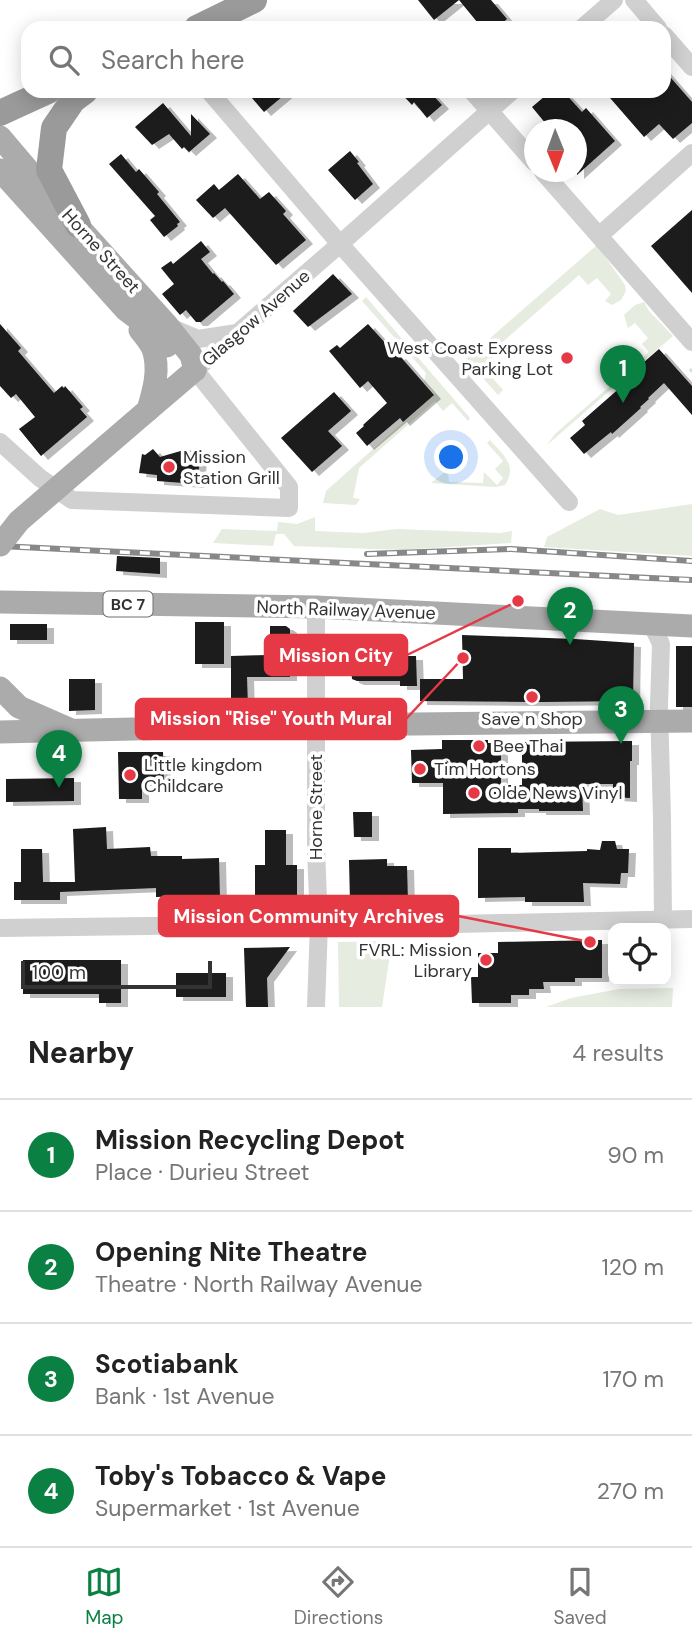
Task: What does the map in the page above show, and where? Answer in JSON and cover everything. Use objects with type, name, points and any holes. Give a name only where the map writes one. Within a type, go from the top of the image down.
[{"type":"highway","points":[[211,21],[254,0]]},
{"type":"highway","points":[[0,113],[33,98]]},
{"type":"highway","points":[[76,98],[54,128],[49,170],[78,225]]},
{"type":"main road","name":"Horne Street","points":[[0,137],[167,325],[191,355],[195,370]]},
{"type":"main road","name":"Horne Street","points":[[0,170],[126,310],[156,333],[181,363],[195,370]]},
{"type":"main road","points":[[126,310],[152,347],[156,366],[155,384],[148,410]]},
{"type":"main road","name":"Glasgow Avenue","points":[[0,545],[19,521],[195,370]]},
{"type":"main road","name":"North Railway Avenue","points":[[0,602],[316,607],[692,626]]},
{"type":"main road","points":[[0,688],[19,707],[72,730]]},
{"type":"main road","points":[[0,732],[692,721]]},
{"type":"street","points":[[590,21],[614,0]]},
{"type":"street","points":[[634,0],[652,21]]},
{"type":"street","points":[[671,43],[692,67]]},
{"type":"street","points":[[214,98],[569,502]]},
{"type":"street","points":[[478,98],[524,151]]},
{"type":"street","name":"Glasgow Avenue","points":[[195,370],[504,98]]},
{"type":"street","points":[[600,236],[692,153]]},
{"type":"street","points":[[552,182],[692,342]]},
{"type":"street","points":[[167,325],[198,339],[237,333]]},
{"type":"street","name":"Horne Street","points":[[0,442],[40,478],[72,500],[289,508],[289,487],[195,370]]},
{"type":"street","name":"Horne Street","points":[[316,607],[316,849],[319,924],[316,1007]]},
{"type":"street","points":[[652,625],[661,644],[663,920]]},
{"type":"street","points":[[0,928],[692,919]]},
{"type":"shaded area","points":[[597,245],[625,285],[626,291],[621,300],[612,305],[605,301],[611,294],[597,278],[588,285],[579,275],[489,354],[496,363],[487,372],[503,390],[498,395],[466,359]]},
{"type":"shaded area","points":[[366,297],[470,418],[468,421],[452,403],[443,411],[435,401],[359,468],[353,498],[360,499],[356,505],[323,503],[326,491],[435,394],[424,382],[426,373],[362,301]]},
{"type":"shaded area","points":[[644,302],[673,336],[547,445],[555,434],[649,352],[642,344],[648,338],[635,323],[628,328],[624,315],[635,305]]},
{"type":"shaded area","points":[[490,440],[509,466],[509,478],[505,485],[496,487],[431,483],[448,472],[449,482],[483,483],[484,472],[497,485],[503,478],[495,469],[503,461],[487,443]]},
{"type":"shaded area","points":[[692,504],[692,556],[544,547],[547,537],[600,509],[618,515]]},
{"type":"shaded area","points":[[315,517],[315,531],[512,531],[511,543],[401,550],[294,546],[284,534],[276,534],[273,546],[213,543],[222,529],[277,531],[278,522],[297,524]]},
{"type":"shaded area","points":[[392,941],[382,1007],[339,1007],[338,942]]},
{"type":"shaded area","points":[[673,988],[672,1007],[546,1007],[571,998],[619,989]]},
{"type":"building","points":[[418,0],[459,0],[434,20]]},
{"type":"building","points":[[459,0],[491,0],[507,19],[505,21],[476,21]]},
{"type":"building","points":[[671,78],[692,102],[692,123],[673,139],[659,124],[644,137],[610,98],[671,98]]},
{"type":"building","points":[[252,98],[281,98],[264,112]]},
{"type":"building","points":[[406,98],[436,98],[442,105],[427,118],[414,102],[412,105]]},
{"type":"building","points":[[543,98],[569,98],[582,112],[586,108],[615,141],[587,166],[587,119],[542,119],[532,107]]},
{"type":"building","points":[[163,103],[191,136],[191,114],[210,134],[189,152],[184,147],[182,149],[169,134],[152,145],[135,127]]},
{"type":"building","points":[[350,151],[373,184],[355,200],[328,170]]},
{"type":"building","points":[[121,154],[136,172],[139,169],[159,192],[157,194],[180,222],[164,237],[150,220],[155,216],[109,164]]},
{"type":"building","points":[[238,174],[260,199],[269,192],[286,211],[283,214],[306,240],[276,265],[225,208],[213,218],[196,200],[214,184],[219,190]]},
{"type":"building","points":[[692,210],[692,293],[651,246]]},
{"type":"building","points":[[201,241],[210,252],[201,259],[234,294],[201,322],[196,322],[186,310],[180,315],[162,294],[174,284],[161,268],[171,261],[173,264]]},
{"type":"building","points":[[333,274],[352,294],[308,327],[293,311]]},
{"type":"building","points":[[0,324],[21,348],[18,351],[54,393],[65,386],[83,407],[80,409],[87,417],[41,456],[19,429],[35,417],[16,394],[11,398],[0,386]]},
{"type":"building","points":[[368,324],[434,395],[403,422],[400,418],[367,446],[356,433],[387,403],[368,381],[360,388],[329,351],[337,345],[340,348]]},
{"type":"building","points":[[659,349],[692,386],[692,415],[664,383],[612,434],[611,432],[584,454],[570,438],[585,425],[582,421],[630,379],[628,376]]},
{"type":"building","points":[[334,392],[351,411],[328,431],[342,446],[312,472],[281,438]]},
{"type":"building","name":"Mission Station Grill","points":[[153,449],[160,457],[184,450],[201,452],[197,484],[157,481],[157,475],[139,473],[142,454],[145,455]]},
{"type":"building","points":[[117,556],[160,558],[160,574],[116,571]]},
{"type":"building","points":[[195,622],[224,622],[224,664],[195,664]]},
{"type":"building","points":[[10,624],[47,624],[47,640],[10,640]]},
{"type":"building","points":[[270,626],[286,626],[290,629],[290,677],[247,677],[248,707],[231,707],[231,656],[270,655]]},
{"type":"building","points":[[462,635],[634,643],[633,701],[420,701],[420,679],[463,679]]},
{"type":"building","points":[[676,646],[692,646],[692,707],[676,707]]},
{"type":"building","points":[[400,656],[416,656],[417,686],[400,686],[400,681],[352,679],[351,667],[354,663],[400,662]]},
{"type":"building","points":[[69,679],[95,679],[95,710],[69,711]]},
{"type":"building","points":[[442,740],[488,740],[488,743],[501,743],[501,785],[522,785],[522,742],[632,741],[630,798],[613,797],[613,784],[582,784],[583,811],[518,809],[518,813],[443,814],[443,783],[412,783],[411,750],[442,749]]},
{"type":"building","name":"Little kingdom Childcare","points":[[118,752],[163,752],[164,782],[142,782],[142,799],[119,799]]},
{"type":"building","points":[[74,778],[74,801],[6,802],[6,779]]},
{"type":"building","points":[[353,812],[372,812],[372,837],[354,837]]},
{"type":"building","points":[[106,827],[107,849],[150,847],[151,856],[219,858],[220,900],[187,901],[187,896],[156,897],[156,888],[60,892],[60,900],[14,900],[14,882],[21,882],[21,849],[42,849],[43,882],[75,882],[73,829]]},
{"type":"building","points":[[265,830],[286,830],[286,865],[297,865],[297,903],[255,903],[255,865],[265,865]]},
{"type":"building","points":[[602,841],[615,841],[617,849],[629,849],[628,873],[621,873],[620,884],[583,883],[584,902],[525,902],[525,897],[478,898],[478,848],[511,848],[511,853],[587,851],[600,850]]},
{"type":"building","points":[[387,859],[387,866],[407,866],[408,902],[350,903],[349,860]]},
{"type":"building","points":[[602,940],[602,978],[575,978],[575,982],[543,982],[544,989],[529,989],[529,995],[511,995],[511,1003],[472,1003],[471,977],[478,977],[478,953],[498,953],[498,942]]},
{"type":"building","points":[[290,947],[267,978],[268,1007],[246,1007],[244,948]]},
{"type":"building","points":[[23,960],[121,960],[121,1003],[99,1003],[99,994],[23,994]]},
{"type":"building","points":[[176,973],[226,973],[226,997],[176,997]]},
{"type":"railway","points":[[0,546],[692,580]]},
{"type":"railway","points":[[367,554],[511,549],[692,561]]},
{"type":"place","name":"West Coast Express Parking Lot","points":[[567,358]]},
{"type":"place","name":"Mission Recycling Depot","points":[[623,403]]},
{"type":"place","name":"Mission Station Grill","points":[[169,467]]},
{"type":"place","name":"Mission City","points":[[518,601]]},
{"type":"place","name":"Opening Nite Theatre","points":[[570,645]]},
{"type":"place","name":"Mission \"Rise\" Youth Mural","points":[[463,658]]},
{"type":"place","name":"Save n Shop","points":[[532,697]]},
{"type":"place","name":"Scotiabank","points":[[621,744]]},
{"type":"place","name":"Bee Thai","points":[[479,746]]},
{"type":"place","name":"Tim Hortons","points":[[420,769]]},
{"type":"place","name":"Little kingdom Childcare","points":[[130,775]]},
{"type":"place","name":"Toby's Tobacco & Vape","points":[[59,788]]},
{"type":"place","name":"Olde News Vinyl","points":[[474,793]]},
{"type":"place","name":"Mission Community Archives","points":[[590,942]]},
{"type":"place","name":"FVRL: Mission Library","points":[[486,960]]}]
